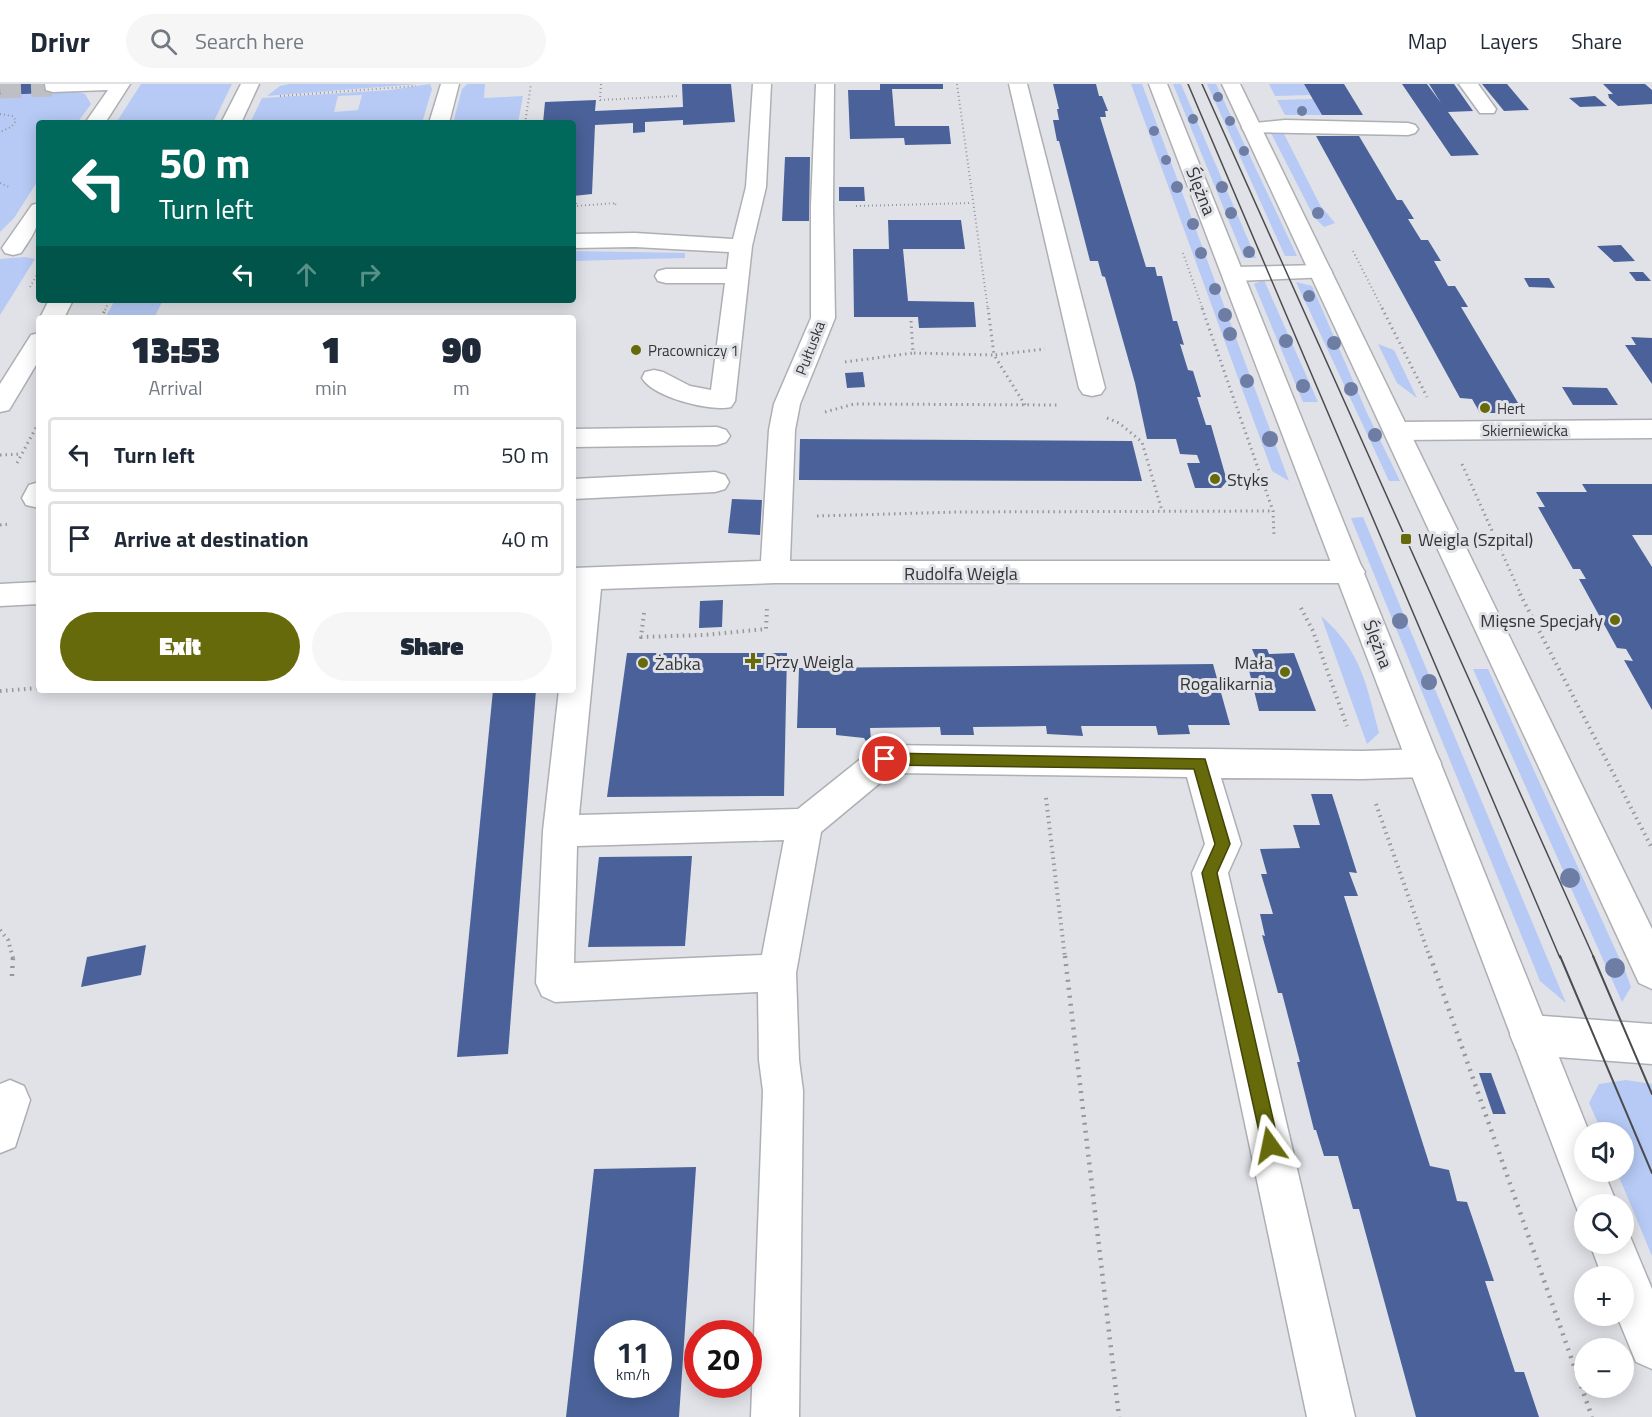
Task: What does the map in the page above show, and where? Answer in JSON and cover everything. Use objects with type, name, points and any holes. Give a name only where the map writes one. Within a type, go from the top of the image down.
[{"type":"main road","points":[[53,86],[109,84]]},
{"type":"main road","points":[[97,120],[121,84]]},
{"type":"main road","points":[[232,120],[250,84]]},
{"type":"main road","points":[[440,120],[450,84]]},
{"type":"main road","points":[[654,378],[683,393],[722,401],[741,246],[751,221],[762,84]]},
{"type":"main road","name":"Pułtuska","points":[[774,572],[782,430],[787,404],[823,318],[822,206],[825,84]]},
{"type":"main road","points":[[1018,84],[1092,388]]},
{"type":"main road","name":"Ślężna","points":[[1158,84],[1503,961],[1592,1194]]},
{"type":"main road","points":[[1231,84],[1652,970]]},
{"type":"main road","points":[[1468,84],[1487,109]]},
{"type":"main road","points":[[1252,128],[1285,126],[1408,129]]},
{"type":"main road","points":[[7,249],[36,213]]},
{"type":"main road","points":[[576,241],[635,240],[741,246]]},
{"type":"main road","points":[[7,249],[36,245]]},
{"type":"main road","points":[[1234,274],[1321,272]]},
{"type":"main road","points":[[666,276],[737,276]]},
{"type":"main road","points":[[0,404],[36,345]]},
{"type":"main road","name":"Skierniewicka","points":[[1397,431],[1652,429]]},
{"type":"main road","points":[[576,438],[717,436]]},
{"type":"main road","points":[[576,489],[715,482]]},
{"type":"main road","name":"Rudolfa Weigla","points":[[580,579],[774,572],[1350,572]]},
{"type":"main road","points":[[576,629],[580,579]]},
{"type":"main road","points":[[0,595],[36,593]]},
{"type":"main road","points":[[571,693],[560,831],[555,983],[777,973]]},
{"type":"main road","points":[[560,831],[805,824],[885,759],[1041,762],[1424,763]]},
{"type":"main road","points":[[1200,763],[1223,844],[1210,873],[1331,1417]]},
{"type":"main road","points":[[775,1417],[783,1091],[779,1060],[777,973],[805,824]]},
{"type":"main road","points":[[1530,1035],[1652,1044]]},
{"type":"main road","points":[[1616,1254],[1652,1346]]},
{"type":"path","points":[[525,120],[531,84]]},
{"type":"path","points":[[601,84],[600,100],[680,96]]},
{"type":"path","points":[[957,84],[994,355],[1025,405]]},
{"type":"path","points":[[276,97],[419,85]]},
{"type":"path","points":[[0,114],[13,116],[16,120],[11,127],[0,132]]},
{"type":"path","points":[[0,183],[9,187]]},
{"type":"path","points":[[822,206],[972,203]]},
{"type":"path","points":[[1180,243],[1273,511],[1274,537]]},
{"type":"path","points":[[911,321],[913,353]]},
{"type":"path","points":[[794,388],[807,388],[842,380],[841,363],[913,353],[994,355],[1082,345]]},
{"type":"path","points":[[782,430],[799,430],[810,419],[828,410],[854,404],[1060,405]]},
{"type":"path","points":[[1105,417],[1119,423],[1142,442],[1162,511]]},
{"type":"path","points":[[0,455],[21,454]]},
{"type":"path","points":[[1460,458],[1487,524],[1652,848]]},
{"type":"path","points":[[777,541],[798,538],[818,516],[958,512],[1273,511]]},
{"type":"path","points":[[1300,606],[1313,631],[1350,734]]},
{"type":"path","points":[[644,609],[641,637],[704,635],[766,629],[767,607]]},
{"type":"path","points":[[0,691],[36,688]]},
{"type":"path","points":[[1041,762],[1119,1417]]},
{"type":"path","points":[[1373,795],[1592,1417]]},
{"type":"path","points":[[0,930],[10,939],[13,954],[12,976]]},
{"type":"shaded area","points":[[141,84],[232,84],[214,120],[118,120]]},
{"type":"shaded area","points":[[289,84],[418,84],[267,96],[280,86]]},
{"type":"shaded area","points":[[430,84],[432,89],[423,120],[251,120],[262,98],[390,90]],"holes":[[[362,95],[358,110],[334,112],[338,96]]]},
{"type":"shaded area","points":[[467,84],[485,84],[484,98],[523,96],[519,120],[454,120],[462,89]]},
{"type":"shaded area","points":[[1131,84],[1142,84],[1289,481],[1272,471]]},
{"type":"shaded area","points":[[1173,84],[1181,84],[1256,258],[1244,258]]},
{"type":"shaded area","points":[[1207,84],[1216,84],[1297,256],[1285,256]]},
{"type":"shaded area","points":[[1269,84],[1304,84],[1310,95],[1275,96]]},
{"type":"shaded area","points":[[67,90],[85,94],[91,104],[79,120],[36,120],[36,184],[14,218],[0,232],[0,93]]},
{"type":"shaded area","points":[[1313,99],[1322,115],[1285,115],[1277,100]]},
{"type":"shaded area","points":[[1281,128],[1320,205],[1335,223],[1324,227],[1314,217],[1271,133]]},
{"type":"shaded area","points":[[576,251],[685,253],[685,258],[576,261]]},
{"type":"shaded area","points":[[25,257],[35,259],[0,315],[0,259]]},
{"type":"shaded area","points":[[1264,280],[1318,402],[1303,402],[1254,284]]},
{"type":"shaded area","points":[[1296,282],[1312,286],[1367,413],[1400,481],[1389,481]]},
{"type":"shaded area","points":[[113,303],[162,303],[156,315],[107,315]]},
{"type":"shaded area","points":[[1378,344],[1394,350],[1417,398],[1397,383]]},
{"type":"shaded area","points":[[1363,517],[1566,1003],[1540,981],[1351,518]]},
{"type":"shaded area","points":[[1321,616],[1345,642],[1360,669],[1379,733],[1367,744]]},
{"type":"shaded area","points":[[1473,669],[1488,669],[1626,973],[1631,987],[1622,1002]]},
{"type":"shaded area","points":[[1626,1080],[1652,1084],[1652,1256],[1634,1213],[1634,1194],[1626,1194],[1621,1182],[1634,1182],[1634,1122],[1598,1122],[1589,1103],[1599,1084]]},
{"type":"building","points":[[0,84],[54,84],[48,93],[0,95]]},
{"type":"building","points":[[682,84],[731,84],[735,122],[683,125],[683,120],[645,122],[645,132],[633,133],[633,123],[595,125],[592,194],[576,196],[576,120],[543,120],[545,102],[596,100],[595,111],[683,107]]},
{"type":"building","points":[[880,84],[943,84],[943,89],[892,89],[895,126],[949,126],[951,144],[905,145],[904,138],[850,139],[848,90],[880,90]]},
{"type":"building","points":[[1053,84],[1096,84],[1099,96],[1102,96],[1108,111],[1105,111],[1106,117],[1100,117],[1146,267],[1155,267],[1157,276],[1162,276],[1173,321],[1177,321],[1184,345],[1180,344],[1188,370],[1193,371],[1201,397],[1197,397],[1206,425],[1211,425],[1227,481],[1221,488],[1195,488],[1187,463],[1200,463],[1197,455],[1180,454],[1176,439],[1147,439],[1135,383],[1105,277],[1102,276],[1098,261],[1090,261],[1059,141],[1057,141],[1053,120],[1059,120],[1057,109],[1059,109]]},
{"type":"building","points":[[1304,84],[1344,84],[1363,115],[1322,115]]},
{"type":"building","points":[[1402,84],[1427,84],[1441,103],[1429,84],[1454,84],[1473,111],[1448,112],[1479,155],[1451,156]]},
{"type":"building","points":[[1482,84],[1507,84],[1529,110],[1504,111]]},
{"type":"building","points":[[1603,84],[1645,84],[1652,90],[1652,104],[1618,106],[1609,98],[1608,94],[1613,94]]},
{"type":"building","points":[[1595,96],[1607,106],[1580,107],[1569,98]]},
{"type":"building","points":[[1316,136],[1359,136],[1397,200],[1402,200],[1414,219],[1408,219],[1421,240],[1428,240],[1441,261],[1434,261],[1448,286],[1455,286],[1468,307],[1461,307],[1524,413],[1480,413],[1472,399],[1460,398]]},
{"type":"building","points":[[785,157],[810,157],[809,221],[782,221]]},
{"type":"building","points":[[839,187],[864,187],[865,201],[839,201]]},
{"type":"building","points":[[888,220],[961,220],[965,249],[903,249],[908,301],[974,302],[976,327],[919,328],[918,317],[854,317],[853,249],[889,249]]},
{"type":"building","points":[[1621,245],[1635,261],[1614,262],[1597,246]]},
{"type":"building","points":[[1629,272],[1643,272],[1651,281],[1636,281]]},
{"type":"building","points":[[1524,278],[1549,278],[1555,288],[1529,287]]},
{"type":"building","points":[[1631,337],[1652,338],[1652,384],[1625,345],[1636,345]]},
{"type":"building","points":[[863,372],[865,387],[847,388],[845,373]]},
{"type":"building","points":[[1562,387],[1607,388],[1618,405],[1573,405]]},
{"type":"building","points":[[800,439],[1132,441],[1142,481],[799,480]]},
{"type":"building","points":[[1582,484],[1652,484],[1652,535],[1632,535],[1652,567],[1652,710],[1624,660],[1633,661],[1626,649],[1617,648],[1579,579],[1586,579],[1580,569],[1573,569],[1538,507],[1545,507],[1536,492],[1587,492]]},
{"type":"building","points":[[732,499],[762,500],[760,535],[728,533]]},
{"type":"building","points":[[723,600],[722,627],[699,628],[700,601]]},
{"type":"building","points":[[1252,649],[1267,649],[1269,654],[1294,653],[1316,711],[1259,711],[1247,662],[1257,661]]},
{"type":"building","points":[[627,653],[787,653],[784,796],[607,797]]},
{"type":"building","points":[[1213,664],[1230,725],[1188,725],[1190,734],[1158,735],[1156,726],[1081,726],[1083,736],[1047,734],[1046,726],[973,727],[974,735],[941,735],[940,727],[870,728],[871,740],[867,743],[864,738],[836,735],[836,728],[797,728],[799,668]]},
{"type":"building","points":[[493,693],[536,693],[508,1054],[457,1057]]},
{"type":"building","points":[[1311,794],[1332,794],[1357,873],[1349,872],[1358,896],[1344,896],[1430,1166],[1449,1170],[1457,1201],[1467,1202],[1494,1281],[1485,1281],[1515,1372],[1524,1372],[1539,1417],[1416,1417],[1359,1209],[1353,1209],[1338,1156],[1324,1156],[1316,1130],[1314,1130],[1297,1062],[1300,1062],[1282,993],[1278,993],[1262,935],[1265,936],[1260,914],[1273,914],[1261,874],[1267,874],[1260,849],[1300,848],[1293,825],[1320,825]]},
{"type":"building","points":[[692,856],[685,946],[588,947],[599,857]]},
{"type":"building","points":[[146,945],[141,975],[81,987],[87,957]]},
{"type":"building","points":[[1479,1073],[1491,1073],[1506,1114],[1493,1114]]},
{"type":"building","points":[[696,1167],[679,1417],[566,1417],[594,1169]]},
{"type":"tunnel","points":[[0,88],[53,86]]},
{"type":"tram line","points":[[1188,84],[1560,958]]},
{"type":"tram line","points":[[1202,84],[1594,958]]},
{"type":"tram line","points":[[1560,956],[1652,1173]]},
{"type":"tram line","points":[[1593,956],[1652,1094]]},
{"type":"place","name":"Pracowniczy 1","points":[[636,350]]},
{"type":"place","name":"Hert","points":[[1485,408]]},
{"type":"place","name":"Styks","points":[[1215,479]]},
{"type":"place","name":"Weigla (Szpital)","points":[[1406,539]]},
{"type":"place","name":"Mięsne Specjały","points":[[1615,620]]},
{"type":"place","name":"Przy Weigla","points":[[753,661]]},
{"type":"place","name":"Żabka","points":[[643,663]]},
{"type":"place","name":"Mała Rogalikarnia","points":[[1285,672]]},
{"type":"route","points":[[885,759],[1200,763],[1223,844],[1210,873],[1270,1145]]}]
